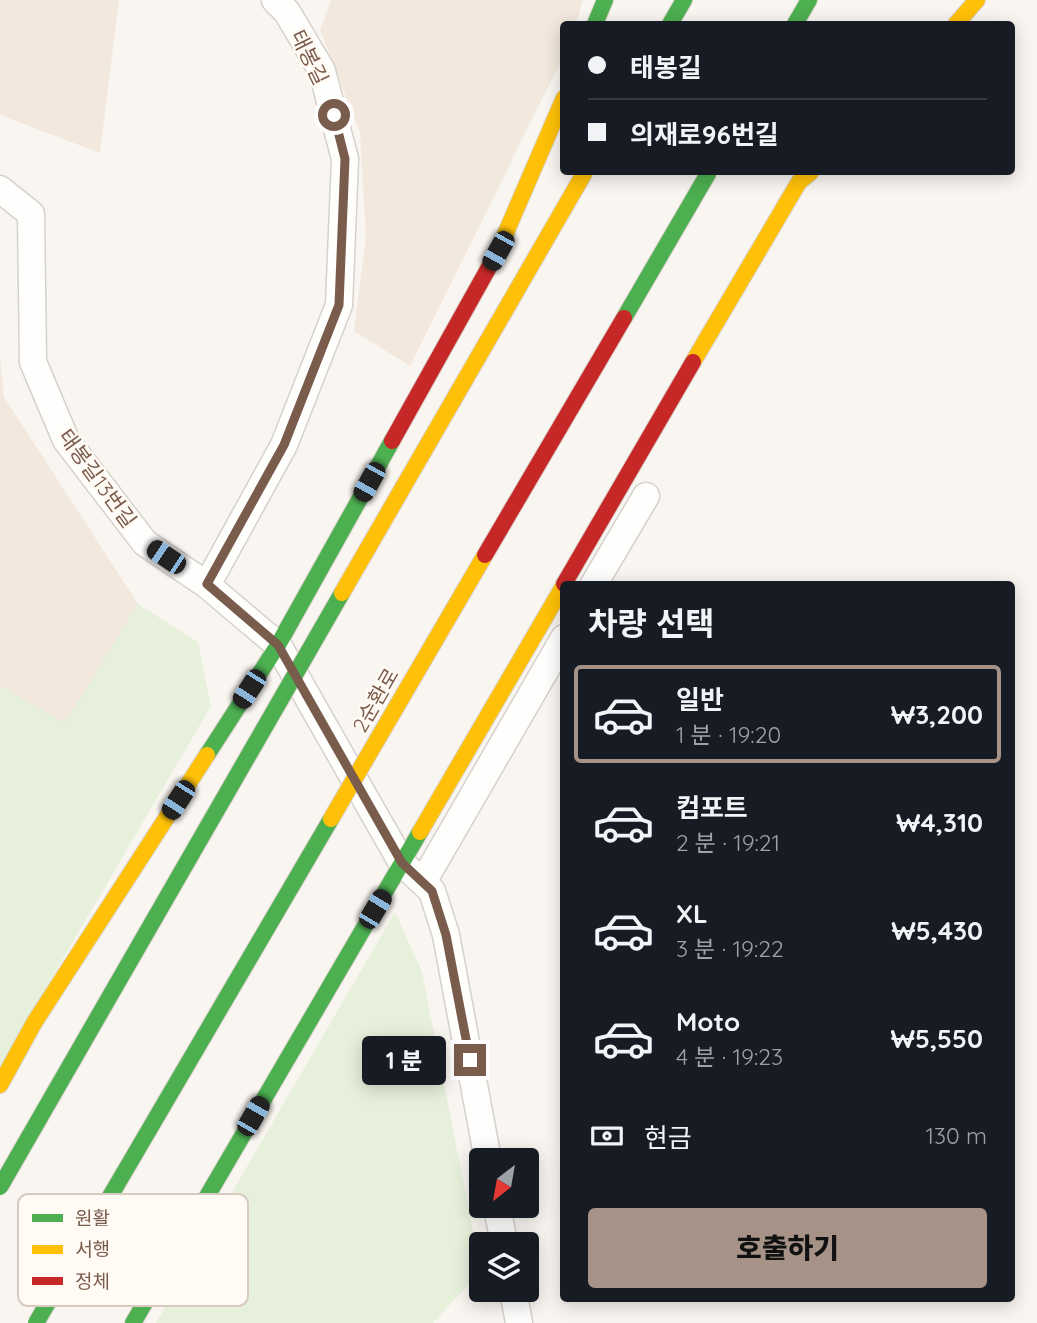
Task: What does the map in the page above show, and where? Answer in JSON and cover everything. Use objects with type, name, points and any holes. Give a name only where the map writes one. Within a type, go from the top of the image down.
[{"type":"main road","points":[[596,21],[606,0]]},
{"type":"main road","points":[[672,21],[684,0]]},
{"type":"main road","points":[[797,21],[809,0]]},
{"type":"main road","points":[[959,21],[977,0]]},
{"type":"main road","points":[[0,1084],[34,1023],[278,645],[498,251],[560,107]]},
{"type":"main road","points":[[0,1187],[583,175]]},
{"type":"main road","name":"2순환로","points":[[111,1194],[707,175]]},
{"type":"main road","points":[[566,581],[799,182],[807,175]]},
{"type":"main road","points":[[208,1194],[560,592]]},
{"type":"main road","name":"2순환로","points":[[36,1323],[46,1306]]},
{"type":"main road","points":[[133,1323],[143,1306]]},
{"type":"lane","name":"태봉길","points":[[207,584],[284,445],[339,305],[345,159],[322,71],[288,4]]},
{"type":"lane","name":"태봉길13번길","points":[[0,189],[31,214],[33,362],[66,440],[145,543],[207,584]]},
{"type":"lane","points":[[601,581],[646,496]]},
{"type":"lane","points":[[207,584],[278,645],[402,863],[432,891],[446,935],[486,1148]]},
{"type":"lane","points":[[423,882],[560,645]]},
{"type":"lane","points":[[515,1302],[519,1323]]},
{"type":"shaded area","points":[[0,0],[119,0],[100,153],[0,115]]},
{"type":"shaded area","points":[[331,0],[583,0],[577,21],[560,21],[560,63],[410,366],[354,331],[366,237],[360,133],[320,30]]},
{"type":"shaded area","points":[[0,355],[4,397],[138,604],[65,724],[0,686]]},
{"type":"green space","points":[[138,604],[198,642],[211,706],[0,1066],[0,686],[65,723]]},
{"type":"green space","points":[[395,912],[422,972],[473,1232],[469,1232],[469,1284],[433,1323],[156,1323],[166,1306],[248,1306],[248,1194],[231,1194]]},
{"type":"traffic: fast","points":[[596,21],[605,0]]},
{"type":"traffic: fast","points":[[672,21],[684,0]]},
{"type":"traffic: fast","points":[[797,21],[809,0]]},
{"type":"traffic: fast","points":[[624,318],[707,175]]},
{"type":"traffic: fast","points":[[207,755],[278,645],[392,441]]},
{"type":"traffic: fast","points":[[0,1187],[342,593]]},
{"type":"traffic: fast","points":[[112,1194],[331,819]]},
{"type":"traffic: fast","points":[[208,1194],[420,832]]},
{"type":"traffic: fast","points":[[36,1323],[46,1306]]},
{"type":"traffic: fast","points":[[133,1323],[143,1306]]},
{"type":"traffic: slow","points":[[959,21],[977,0]]},
{"type":"traffic: slow","points":[[498,251],[560,107]]},
{"type":"traffic: slow","points":[[342,593],[583,175]]},
{"type":"traffic: slow","points":[[693,362],[799,182],[807,175]]},
{"type":"traffic: slow","points":[[331,819],[485,555]]},
{"type":"traffic: slow","points":[[420,832],[560,592]]},
{"type":"traffic: slow","points":[[0,1085],[34,1023],[207,755]]},
{"type":"traffic: jam","points":[[392,441],[498,251]]},
{"type":"traffic: jam","points":[[485,555],[624,318]]},
{"type":"traffic: jam","points":[[566,581],[693,362]]},
{"type":"route","points":[[334,115],[345,159],[345,226],[339,305],[284,445],[207,584],[278,645],[402,863],[432,891],[446,935],[470,1060]]}]
